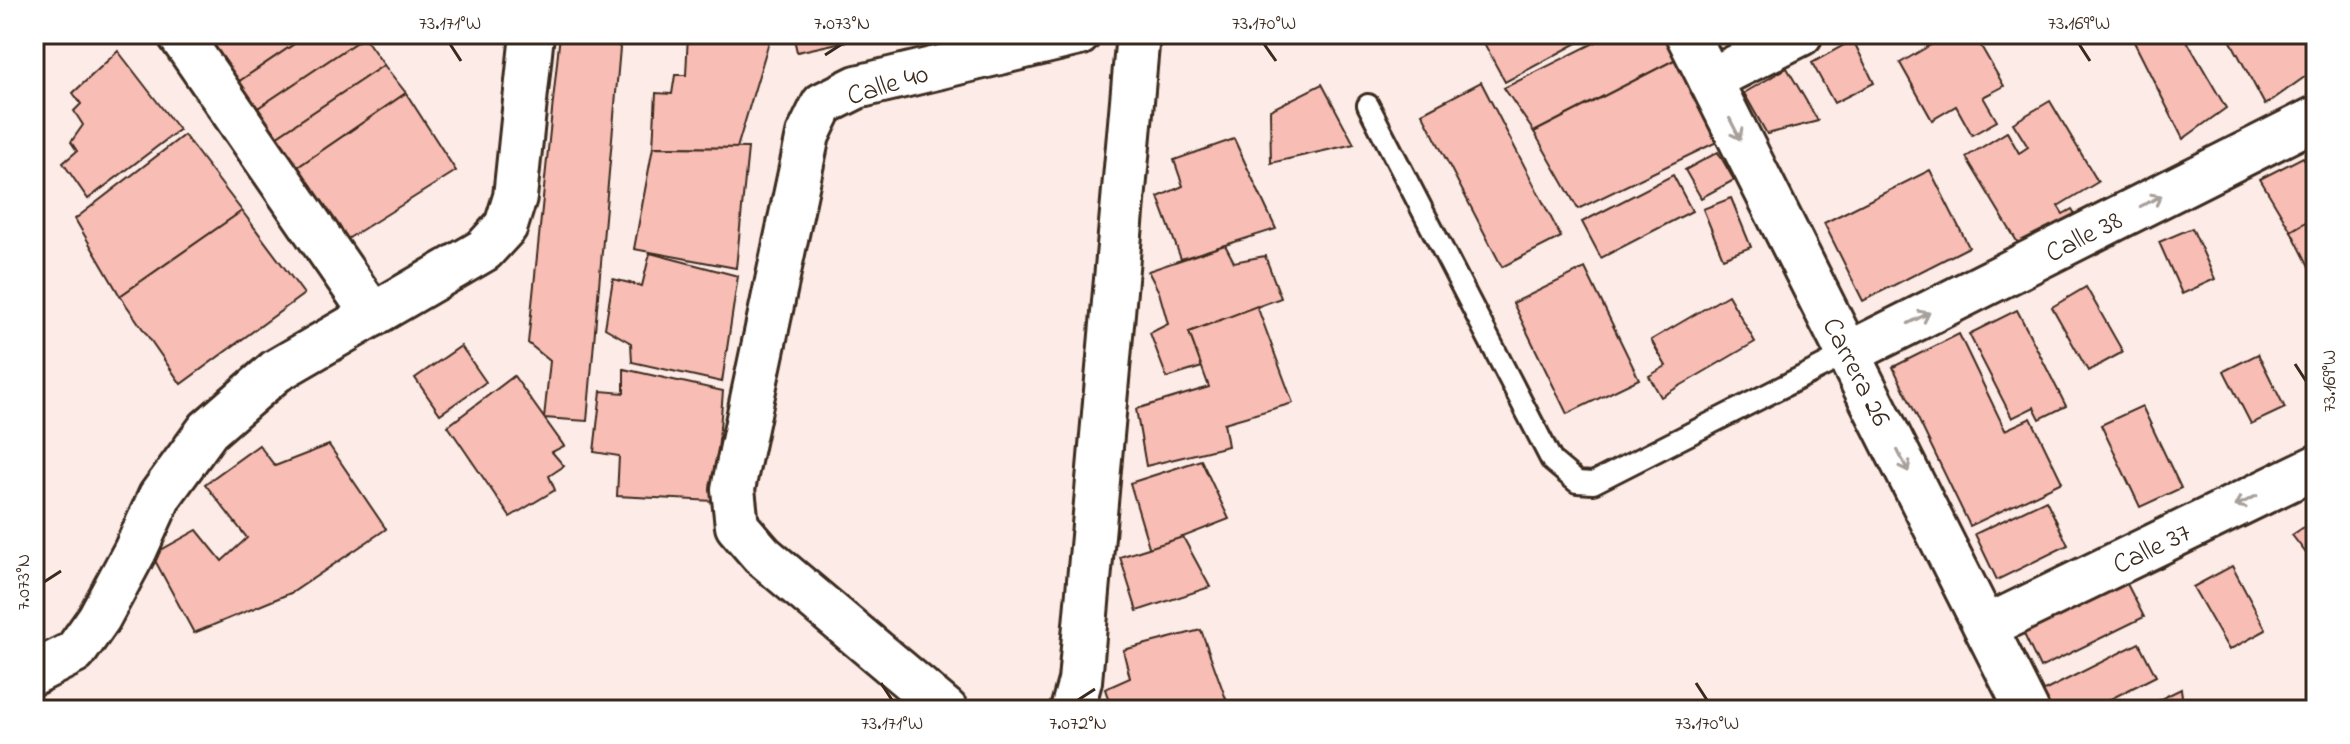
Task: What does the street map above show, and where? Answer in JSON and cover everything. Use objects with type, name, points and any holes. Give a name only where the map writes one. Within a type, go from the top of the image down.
[{"type":"street","points":[[179,34],[373,315]]},
{"type":"street","points":[[34,673],[75,652],[99,618],[160,496],[208,430],[276,371],[484,250],[506,226],[515,197],[532,34]]},
{"type":"street","name":"Calle 40","points":[[946,710],[762,555],[737,526],[733,489],[808,135],[823,104],[857,87],[1079,34]]},
{"type":"street","points":[[1072,710],[1081,665],[1138,34]]},
{"type":"street","name":"Carrera 26","points":[[1687,34],[2027,710]]},
{"type":"street","points":[[1710,80],[1801,34]]},
{"type":"street","name":"Calle 38","points":[[1849,353],[2316,118]]},
{"type":"street","name":"Calle 37","points":[[1986,627],[2316,467]]},
{"type":"lane","points":[[1368,105],[1552,461],[1577,482],[1593,483],[1849,353]]},
{"type":"building","points":[[196,34],[309,34],[231,87]]},
{"type":"building","points":[[309,34],[362,34],[364,37],[255,110],[238,82]]},
{"type":"building","points":[[560,34],[609,34],[620,48],[587,421],[544,418],[550,361],[528,343]]},
{"type":"building","points":[[688,34],[771,35],[737,148],[653,147],[656,93],[672,94],[675,75],[686,75]]},
{"type":"building","points":[[793,34],[879,34],[797,52]]},
{"type":"building","points":[[1479,34],[1594,34],[1505,82]]},
{"type":"building","points":[[1612,34],[1663,34],[1680,57],[1534,132],[1504,88]]},
{"type":"building","points":[[1929,34],[1974,34],[2004,86],[1983,97],[1997,121],[1972,135],[1956,106],[1932,120],[1900,63],[1934,43]]},
{"type":"building","points":[[2130,34],[2183,34],[2226,108],[2183,139]]},
{"type":"building","points":[[2227,34],[2307,34],[2316,55],[2316,69],[2265,105]]},
{"type":"building","points":[[364,37],[384,65],[273,139],[255,110]]},
{"type":"building","points":[[1853,40],[1874,83],[1834,103],[1812,63]]},
{"type":"building","points":[[118,51],[179,130],[88,199],[63,163],[77,151],[71,142],[83,125],[74,111],[81,104],[73,93]]},
{"type":"building","points":[[1680,57],[1725,138],[1578,209],[1534,132]]},
{"type":"building","points":[[384,65],[406,93],[292,171],[273,139]]},
{"type":"building","points":[[1787,68],[1818,121],[1767,134],[1744,93]]},
{"type":"building","points":[[1481,82],[1561,237],[1502,267],[1422,113]]},
{"type":"building","points":[[1322,84],[1354,144],[1271,163],[1270,110]]},
{"type":"building","points":[[406,93],[456,171],[341,243],[292,171]]},
{"type":"building","points":[[2050,101],[2098,182],[2058,206],[2063,214],[2072,209],[2082,225],[2027,258],[1966,157],[2007,132],[2019,153],[2028,147],[2013,123]]},
{"type":"building","points":[[184,135],[242,211],[120,296],[75,219]]},
{"type":"building","points":[[1234,139],[1276,229],[1181,259],[1158,197],[1183,186],[1174,160]]},
{"type":"building","points":[[653,147],[748,148],[736,268],[634,249]]},
{"type":"building","points":[[1718,152],[1734,180],[1701,198],[1685,170]]},
{"type":"building","points":[[2303,157],[2316,179],[2316,216],[2291,231],[2260,179]]},
{"type":"building","points":[[1930,170],[1969,247],[1863,301],[1824,223]]},
{"type":"building","points":[[1673,175],[1692,211],[1601,258],[1582,222]]},
{"type":"building","points":[[1731,198],[1751,247],[1723,258],[1703,209]]},
{"type":"building","points":[[242,211],[304,294],[181,384],[120,296]]},
{"type":"building","points":[[2316,216],[2316,280],[2291,231]]},
{"type":"building","points":[[2192,228],[2215,279],[2182,294],[2159,242]]},
{"type":"building","points":[[1225,245],[1234,262],[1265,256],[1281,298],[1189,332],[1202,367],[1167,378],[1150,333],[1168,324],[1159,292],[1148,271]]},
{"type":"building","points":[[650,253],[738,276],[722,382],[632,362],[631,343],[605,328],[613,279],[642,286]]},
{"type":"building","points":[[1585,268],[1639,379],[1567,414],[1513,303]]},
{"type":"building","points":[[2086,287],[2123,352],[2088,371],[2052,307]]},
{"type":"building","points":[[1728,295],[1755,342],[1661,397],[1649,376],[1666,366],[1651,340]]},
{"type":"building","points":[[1257,306],[1293,403],[1224,423],[1228,446],[1146,466],[1136,409],[1209,387],[1189,332]]},
{"type":"building","points":[[2017,310],[2066,406],[2040,419],[2034,407],[2012,418],[1969,334]]},
{"type":"building","points":[[1959,334],[2005,430],[2031,418],[2062,482],[1970,526],[1893,367]]},
{"type":"building","points":[[461,346],[486,382],[440,414],[415,378]]},
{"type":"building","points":[[2258,354],[2285,408],[2251,424],[2224,371]]},
{"type":"building","points":[[624,369],[723,391],[714,501],[617,496],[619,456],[594,452],[601,391],[624,393]]},
{"type":"building","points":[[514,376],[564,446],[552,452],[564,466],[549,476],[555,490],[510,517],[448,426]]},
{"type":"building","points":[[2142,406],[2181,488],[2140,507],[2101,425]]},
{"type":"building","points":[[259,445],[275,466],[329,445],[386,529],[293,592],[194,633],[152,555],[197,530],[222,561],[247,538],[205,484]]},
{"type":"building","points":[[1201,460],[1229,519],[1150,550],[1130,483]]},
{"type":"building","points":[[2046,500],[2068,545],[1997,580],[1975,534]]},
{"type":"building","points":[[2316,519],[2316,566],[2292,535]]},
{"type":"building","points":[[1183,537],[1210,587],[1137,611],[1120,557]]},
{"type":"building","points":[[2232,566],[2266,630],[2229,650],[2193,587]]},
{"type":"building","points":[[2126,582],[2144,617],[2040,668],[2023,632]]},
{"type":"building","points":[[1201,630],[1230,710],[1112,710],[1105,689],[1130,678],[1123,650]]},
{"type":"building","points":[[2139,643],[2156,676],[2089,710],[2048,710],[2040,693]]},
{"type":"building","points":[[2181,689],[2184,710],[2138,710]]}]
